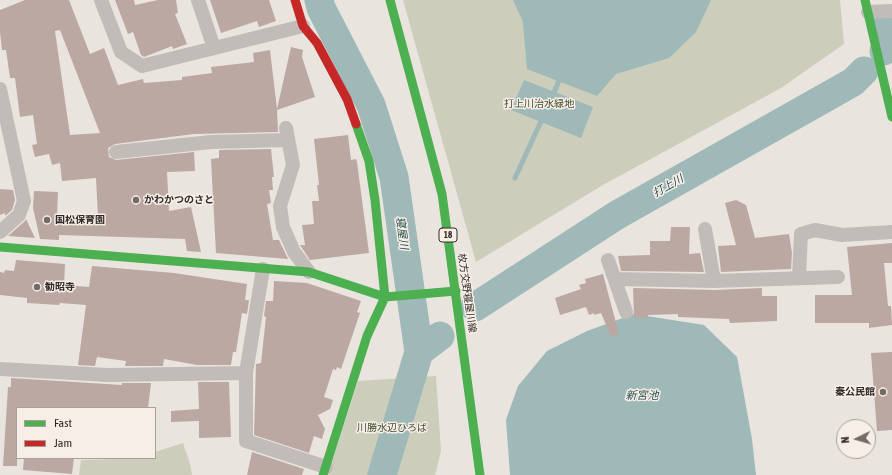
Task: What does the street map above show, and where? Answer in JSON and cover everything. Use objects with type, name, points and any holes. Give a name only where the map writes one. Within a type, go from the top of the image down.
[{"type":"street","points":[[101,0],[121,52],[142,66],[303,26]]},
{"type":"street","points":[[198,0],[214,48]]},
{"type":"street","points":[[263,269],[246,373],[246,441],[324,471],[367,336],[385,297],[376,200],[369,161],[347,99],[317,43],[303,26],[295,0]]},
{"type":"street","name":"枚方交野寝屋川線","points":[[390,0],[442,194],[480,475]]},
{"type":"street","points":[[892,11],[867,6],[888,72],[892,118]]},
{"type":"street","points":[[0,89],[4,124],[24,201],[19,215],[0,232]]},
{"type":"street","points":[[116,152],[287,134],[293,165],[280,206],[283,227],[294,252],[309,272]]},
{"type":"street","points":[[705,229],[714,282]]},
{"type":"street","points":[[799,277],[801,234],[815,230],[842,235],[892,232]]},
{"type":"street","points":[[0,247],[309,272],[385,297],[456,291]]},
{"type":"street","points":[[608,260],[626,312]]},
{"type":"street","points":[[615,279],[714,282],[799,277],[838,277]]},
{"type":"street","points":[[0,369],[108,375],[246,373]]},
{"type":"green space","name":"打上川治水緑地","points":[[403,0],[840,0],[844,44],[781,88],[603,185],[476,262]]},
{"type":"green space","name":"川勝水辺ひろば","points":[[436,376],[441,451],[435,475],[328,475],[358,381]]},
{"type":"green space","points":[[183,443],[192,475],[79,475],[81,460],[156,459],[156,452]]},
{"type":"water","points":[[513,0],[711,0],[696,32],[669,58],[616,74],[597,96],[527,69],[523,22]]},
{"type":"water","points":[[524,80],[593,107],[581,138],[511,110]]},
{"type":"water","name":"新宮池","points":[[634,314],[704,325],[737,357],[752,439],[756,475],[510,475],[506,420],[518,386],[547,351],[587,331]]},
{"type":"building","points":[[25,0],[69,0],[90,54],[104,48],[118,85],[143,79],[144,83],[182,80],[182,77],[212,73],[211,67],[254,62],[253,53],[270,50],[277,109],[291,47],[303,50],[302,57],[315,97],[277,110],[278,132],[194,134],[115,144],[108,148],[109,157],[116,160],[194,152],[195,171],[167,172],[169,211],[191,207],[201,252],[187,251],[185,239],[59,235],[59,240],[40,239],[33,208],[34,191],[58,192],[57,214],[98,216],[96,178],[62,181],[60,163],[52,165],[49,154],[35,157],[32,145],[37,144],[33,115],[20,117],[15,78],[10,78],[6,50],[2,50],[0,10]],"holes":[[[60,30],[100,133],[70,135],[55,31]]]},
{"type":"building","points":[[115,0],[134,0],[135,5],[158,0],[176,0],[178,13],[175,14],[187,44],[173,49],[172,46],[144,57],[141,55],[133,32],[128,34]]},
{"type":"building","points":[[210,0],[269,0],[276,21],[259,27],[257,21],[221,33]]},
{"type":"building","points":[[348,135],[351,160],[356,159],[357,162],[369,253],[310,260],[300,245],[305,245],[302,225],[314,224],[312,201],[319,201],[317,185],[319,185],[314,139]]},
{"type":"building","points":[[271,149],[274,177],[272,177],[273,190],[269,190],[271,203],[267,204],[273,240],[279,240],[288,259],[216,253],[211,159],[219,158],[219,150]]},
{"type":"building","points":[[0,189],[13,190],[15,200],[12,210],[5,216],[5,213],[0,215]]},
{"type":"building","points":[[736,200],[746,205],[755,238],[789,234],[792,253],[791,269],[721,272],[718,246],[736,245],[725,203]]},
{"type":"building","points":[[26,219],[35,238],[8,236],[25,221]]},
{"type":"building","points":[[671,227],[690,227],[689,254],[700,253],[704,272],[621,271],[618,256],[650,255],[650,241],[670,241]]},
{"type":"building","points":[[892,243],[892,263],[884,263],[888,306],[891,306],[892,325],[869,328],[869,323],[815,323],[815,295],[852,295],[847,247]]},
{"type":"building","points":[[16,260],[65,264],[64,285],[89,287],[92,266],[174,273],[247,284],[245,300],[249,300],[247,314],[242,313],[236,352],[233,352],[231,365],[197,365],[164,359],[163,366],[125,366],[126,361],[97,357],[95,366],[78,365],[86,305],[27,303],[27,298],[0,295],[0,272],[4,273],[5,270],[14,271]]},
{"type":"building","points":[[603,274],[619,334],[611,337],[601,313],[589,315],[586,307],[560,315],[555,298],[581,289],[579,285],[586,283],[585,279]]},
{"type":"building","points":[[274,281],[307,283],[361,301],[357,312],[360,313],[341,369],[337,367],[336,370],[333,369],[324,397],[333,400],[330,409],[318,415],[325,429],[322,439],[314,436],[309,453],[254,435],[256,364],[261,363],[266,317],[264,316],[266,301],[273,301]]},
{"type":"building","points":[[633,288],[714,290],[762,288],[762,296],[777,296],[777,321],[730,323],[729,319],[678,317],[678,314],[648,315],[648,318],[634,318]]},
{"type":"building","name":"秦公民館","points":[[892,352],[892,430],[877,431],[871,353]]},
{"type":"building","points":[[11,378],[122,385],[122,383],[151,383],[148,407],[16,407],[17,466],[3,466],[8,387],[11,387]]},
{"type":"building","points":[[198,382],[229,382],[231,437],[199,438],[199,421],[171,422],[171,411],[199,409]]},
{"type":"building","points":[[252,452],[304,469],[302,475],[247,475]]},
{"type":"building","points":[[24,459],[74,459],[72,474],[23,470]]},
{"type":"waterway","name":"寝屋川","points":[[319,0],[321,8],[371,105],[394,177],[419,352],[382,475]]},
{"type":"waterway","name":"打上川","points":[[884,51],[887,48],[885,25]]},
{"type":"waterway","name":"打上川","points":[[475,307],[617,215],[853,82],[864,71]]},
{"type":"waterway","points":[[552,97],[559,81]]},
{"type":"waterway","points":[[515,178],[543,117]]},
{"type":"waterway","name":"打上川","points":[[419,352],[440,336]]},
{"type":"traffic: fast","points":[[390,0],[442,194],[480,475]]},
{"type":"traffic: fast","points":[[865,0],[892,117]]},
{"type":"traffic: fast","points":[[323,475],[367,336],[385,297],[375,200],[369,161],[356,124]]},
{"type":"traffic: fast","points":[[0,247],[309,272],[385,297],[456,291]]},
{"type":"traffic: jam","points":[[295,0],[303,26],[317,43],[347,99],[356,124]]},
{"type":"place","name":"かわかつのさと","points":[[136,200]]},
{"type":"place","name":"国松保育園","points":[[47,220]]},
{"type":"place","name":"勧昭寺","points":[[37,287]]},
{"type":"place","name":"秦公民館","points":[[883,392]]}]
